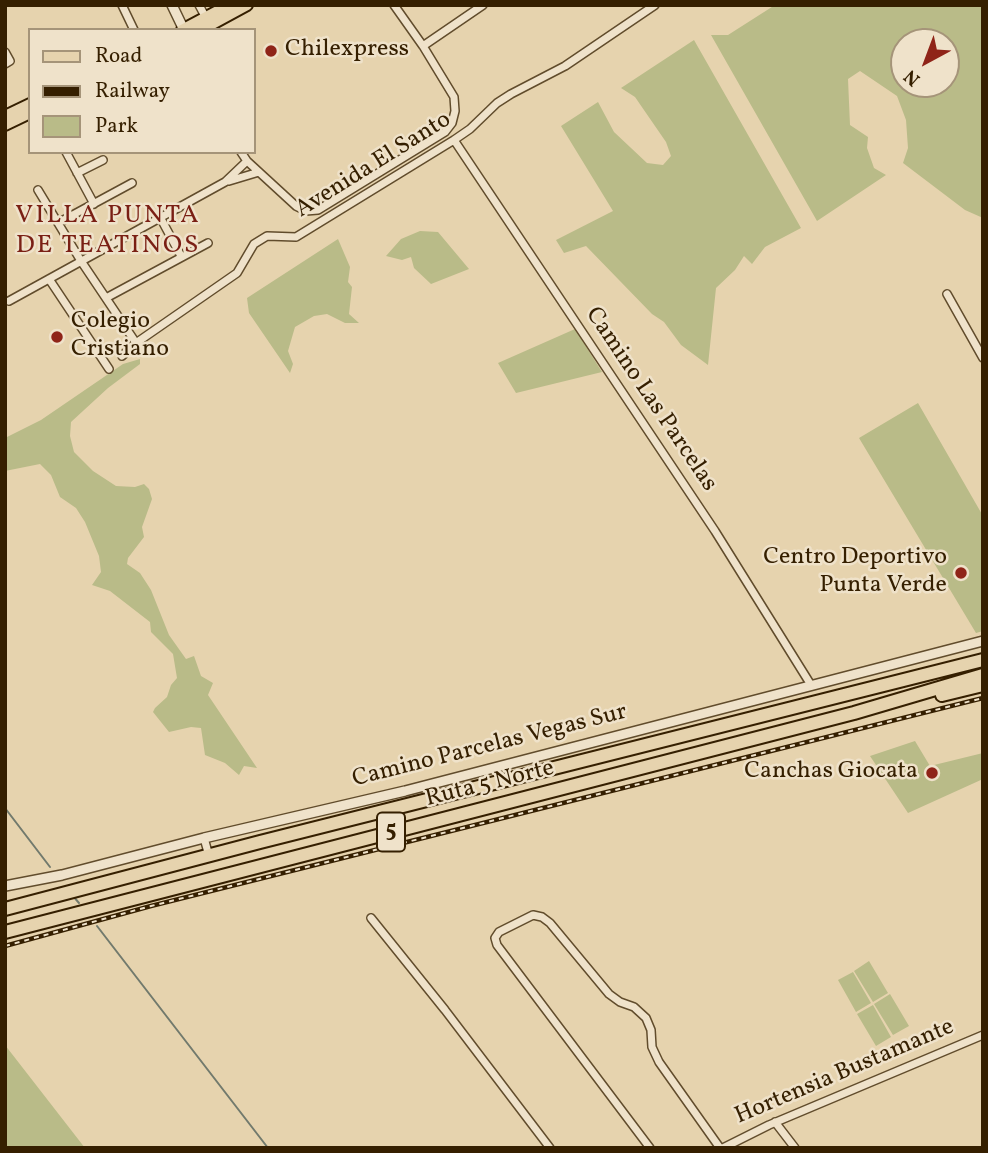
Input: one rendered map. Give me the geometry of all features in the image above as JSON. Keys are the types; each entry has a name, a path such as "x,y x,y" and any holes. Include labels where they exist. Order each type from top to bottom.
{"highway":[{"name":"Ruta 5 Norte","path":"8,908 983,660"},
{"name":"Ruta 5 Norte","path":"5,932 854,713 983,675"},
{"path":"854,713 983,685"}],"main road":[{"path":"186,28 229,5"},
{"path":"205,28 247,5"},
{"path":"5,116 28,105"},
{"path":"5,125 28,114"}],"street":[{"path":"122,5 133,28"},
{"path":"172,5 184,28"},
{"path":"199,5 206,18"},
{"path":"242,154 296,206 306,211 318,210 439,138 452,123 454,97 424,46 394,5"},
{"path":"424,46 484,5"},
{"path":"632,5 639,15"},
{"name":"Avenida El Santo","path":"122,356 135,343 237,273 254,244 268,236 296,237 454,140 511,93 565,66 654,5"},
{"path":"5,52 10,61 5,64"},
{"name":"Camino Las Parcelas","path":"454,140 715,531 811,685"},
{"path":"67,154 94,204"},
{"path":"77,173 103,160"},
{"path":"225,182 247,161"},
{"path":"9,301 225,182 259,172"},
{"path":"58,223 132,183"},
{"path":"38,190 80,261 135,343"},
{"path":"160,218 181,256"},
{"path":"106,298 208,243"},
{"path":"49,279 109,369"},
{"path":"947,294 983,358"},
{"name":"Camino Parcelas Vegas Sur","path":"5,886 62,875 204,838 405,791 983,641"},
{"path":"204,838 209,856"},
{"path":"650,1148 497,945 495,938 499,932 533,915 550,923 609,994 634,1007 646,1018 651,1030 652,1047 659,1062 722,1148"},
{"path":"371,918 550,1148"},
{"name":"Hortensia Bustamante","path":"722,1148 775,1122 982,1036"},
{"path":"775,1122 795,1148"}],"green space":[{"path":"775,5 983,5 983,218 965,210 903,163 908,148 906,120 898,98 960,98 960,28 890,28 890,91 860,71 848,79 850,125 868,137 867,148 874,168 886,175 817,221 711,35 728,35"},
{"path":"694,40 801,228 765,247 752,264 744,256 735,270 716,288 708,365 681,345 664,322 652,314 586,246 564,253 556,240 613,211 561,126 598,102 614,132 647,163 663,165 671,156 666,142 635,97 621,88"},
{"path":"420,231 438,232 469,269 431,284 414,268 411,257 402,260 386,256 401,239"},
{"path":"338,239 350,267 348,282 352,287 349,314 359,323 345,323 327,314 314,316 295,327 288,351 293,364 290,373 249,313 247,298"},
{"path":"575,329 602,372 516,393 498,363"},
{"path":"140,359 140,364 108,388 71,422 70,436 74,452 93,471 116,486 135,487 144,484 149,489 152,499 142,527 144,537 128,558 127,564 140,573 151,590 169,635 186,659 194,656 201,676 213,683 208,695 257,768 244,766 239,775 225,763 205,755 201,728 191,727 169,732 153,712 167,697 177,678 173,654 151,632 150,622 110,591 92,585 101,572 99,556 85,522 76,508 60,497 51,475 40,464 5,471 5,438 41,420 123,364"},
{"name":"Centro Deportivo Punta Verde","path":"918,403 983,516 983,631 976,633 859,438"},
{"name":"Canchas Giocata","path":"915,741 930,766 983,753 983,779 908,813 870,756"},
{"path":"869,961 888,993 873,1002 854,971"},
{"path":"853,972 871,1003 856,1012 838,980"},
{"path":"890,994 909,1026 893,1035 874,1004"},
{"path":"873,1005 891,1037 876,1046 857,1014"},
{"path":"5,1045 85,1148 5,1148"}],"waterway":[{"path":"5,808 50,867"},
{"path":"73,896 79,903"},
{"path":"97,926 268,1148"}],"railway":[{"path":"5,946 151,906 983,698"}],"place":[{"name":"Chilexpress","path":"271,51"},
{"name":"Colegio Cristiano","path":"57,337"},
{"name":"Centro Deportivo Punta Verde","path":"961,573"},
{"name":"Canchas Giocata","path":"932,773"}],"district":[{"name":"VILLA PUNTA DE TEATINOS","path":"108,232"}]}
